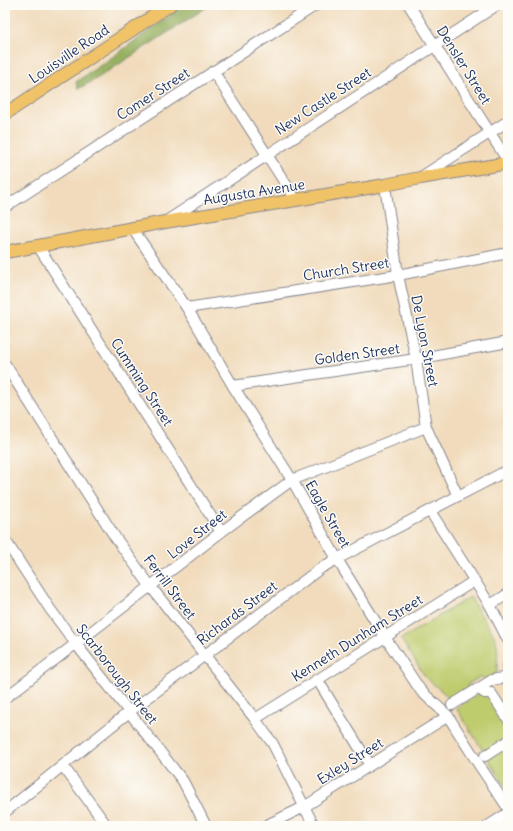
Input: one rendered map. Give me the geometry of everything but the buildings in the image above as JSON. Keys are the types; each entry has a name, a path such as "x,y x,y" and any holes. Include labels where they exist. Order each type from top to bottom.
{"main road":[{"name":"Louisville Road","path":"5,114 170,5"},
{"name":"Augusta Avenue","path":"5,252 165,222 385,185 508,162"}],"street":[{"name":"Comer Street","path":"5,207 316,5"},
{"name":"Densler Street","path":"409,5 508,162"},
{"name":"New Castle Street","path":"165,222 497,5"},
{"path":"213,71 296,200"},
{"path":"420,178 508,121"},
{"name":"De Lyon Street","path":"385,185 398,275 416,359 426,427 458,496"},
{"name":"Eagle Street","path":"132,228 187,308 233,386 292,480 337,559 385,637 421,691 448,716 508,808"},
{"name":"Cumming Street","path":"38,246 221,532"},
{"name":"Church Street","path":"187,308 398,275 508,253"},
{"name":"Golden Street","path":"233,386 416,359 508,342"},
{"name":"Ferrill Street","path":"5,364 115,537 151,587 206,655 273,744 314,826"},
{"name":"Love Street","path":"5,698 221,532 292,480 426,427"},
{"name":"Richards Street","path":"5,812 129,712 321,568 508,470"},
{"path":"430,511 490,605 508,640"},
{"name":"Scarborough Street","path":"5,540 50,610 183,781 206,826"},
{"name":"Kenneth Dunham Street","path":"255,719 474,580"},
{"path":"490,605 508,594"},
{"path":"452,705 497,679 491,693"},
{"path":"317,680 370,765"},
{"path":"479,689 485,693 491,693"},
{"path":"491,693 508,719"},
{"name":"Exley Street","path":"265,826 304,807 448,716"},
{"path":"484,756 508,742"},
{"path":"63,766 107,826"},
{"path":"488,826 508,813"}],"green space":[{"path":"184,5 210,5 96,79 78,89 76,82"},
{"path":"470,597 495,637 497,650 497,673 487,680 480,677 468,684 467,693 452,702 426,678 401,639"},
{"path":"480,693 489,695 508,726 508,740 485,754 456,708"},
{"path":"508,743 508,790 487,757"}]}
